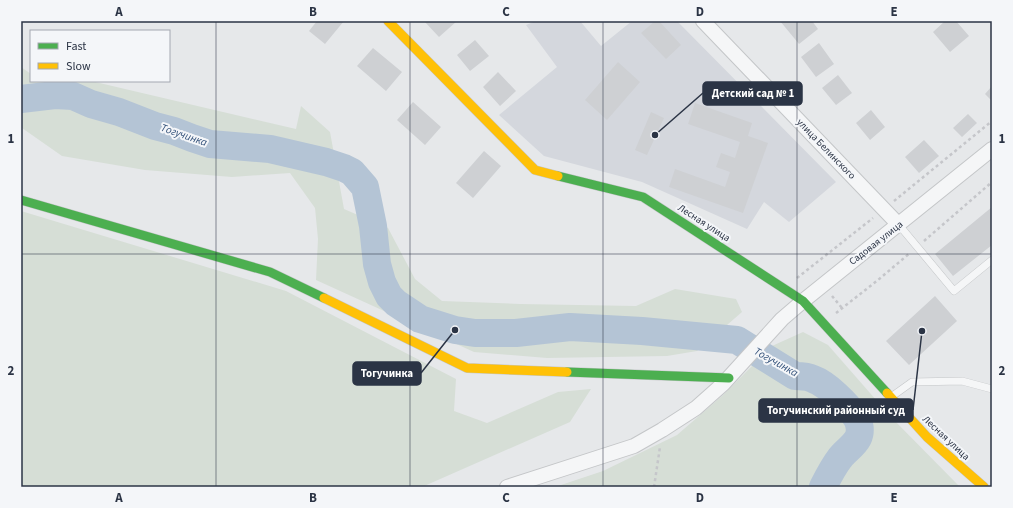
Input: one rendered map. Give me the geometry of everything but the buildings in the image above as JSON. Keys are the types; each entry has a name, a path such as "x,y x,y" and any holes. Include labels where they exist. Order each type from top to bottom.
{"street":[{"name":"Лесная улица","path":"388,21 535,170 643,197 803,301 927,437 984,487"},
{"name":"улица Белинского","path":"703,21 899,225"},
{"name":"Садовая улица","path":"507,487 634,446 696,408 729,378 782,319 992,149"},
{"path":"21,200 270,272 467,368 729,378"}],"lane":[{"path":"899,225 954,291 992,260"},
{"path":"891,398 912,382 962,381 992,389"}],"path":[{"path":"654,487 662,430"}],"shaded area":[{"path":"536,21 580,21 601,46 632,21 677,21 836,182 789,222 764,202 747,229 642,182 544,156 499,115 557,67 526,25"},
{"path":"21,67 30,73 30,82 95,82 296,129 301,106 330,132 344,209 388,228 415,279 442,301 636,306 675,289 736,299 742,312 697,351 667,356 547,358 474,352 316,280 318,239 315,208 290,173 232,177 145,170 62,156 22,128 21,129"},
{"path":"21,211 286,291 456,379 454,411 487,423 558,392 591,389 570,422 422,487 21,487"},
{"path":"803,332 828,345 891,417 960,487 555,487 603,471 677,435 722,396 772,346"}],"waterway":[{"name":"Тогучинка","path":"21,99 55,95 73,96 91,104 119,112 155,126 210,144 270,149 326,162 352,172 365,187 373,226 377,264 382,282 389,296 396,303 420,319 455,330 475,333 516,333 570,327 642,331 737,340 795,376 808,377 824,385 842,401 856,417 860,428 858,438 837,461 823,487"}],"traffic: fast":[{"path":"558,176 643,197 803,301 887,393"},
{"path":"21,200 270,272 324,298"},
{"path":"567,372 729,378"}],"traffic: slow":[{"path":"388,21 535,170 558,176"},
{"path":"324,298 467,368 567,372"},
{"path":"887,393 927,437 984,487"}],"place":[{"name":"Детский сад № 1","path":"655,135"},
{"name":"Тогучинка","path":"455,330"},
{"name":"Тогучинский районный суд","path":"922,331"}]}
